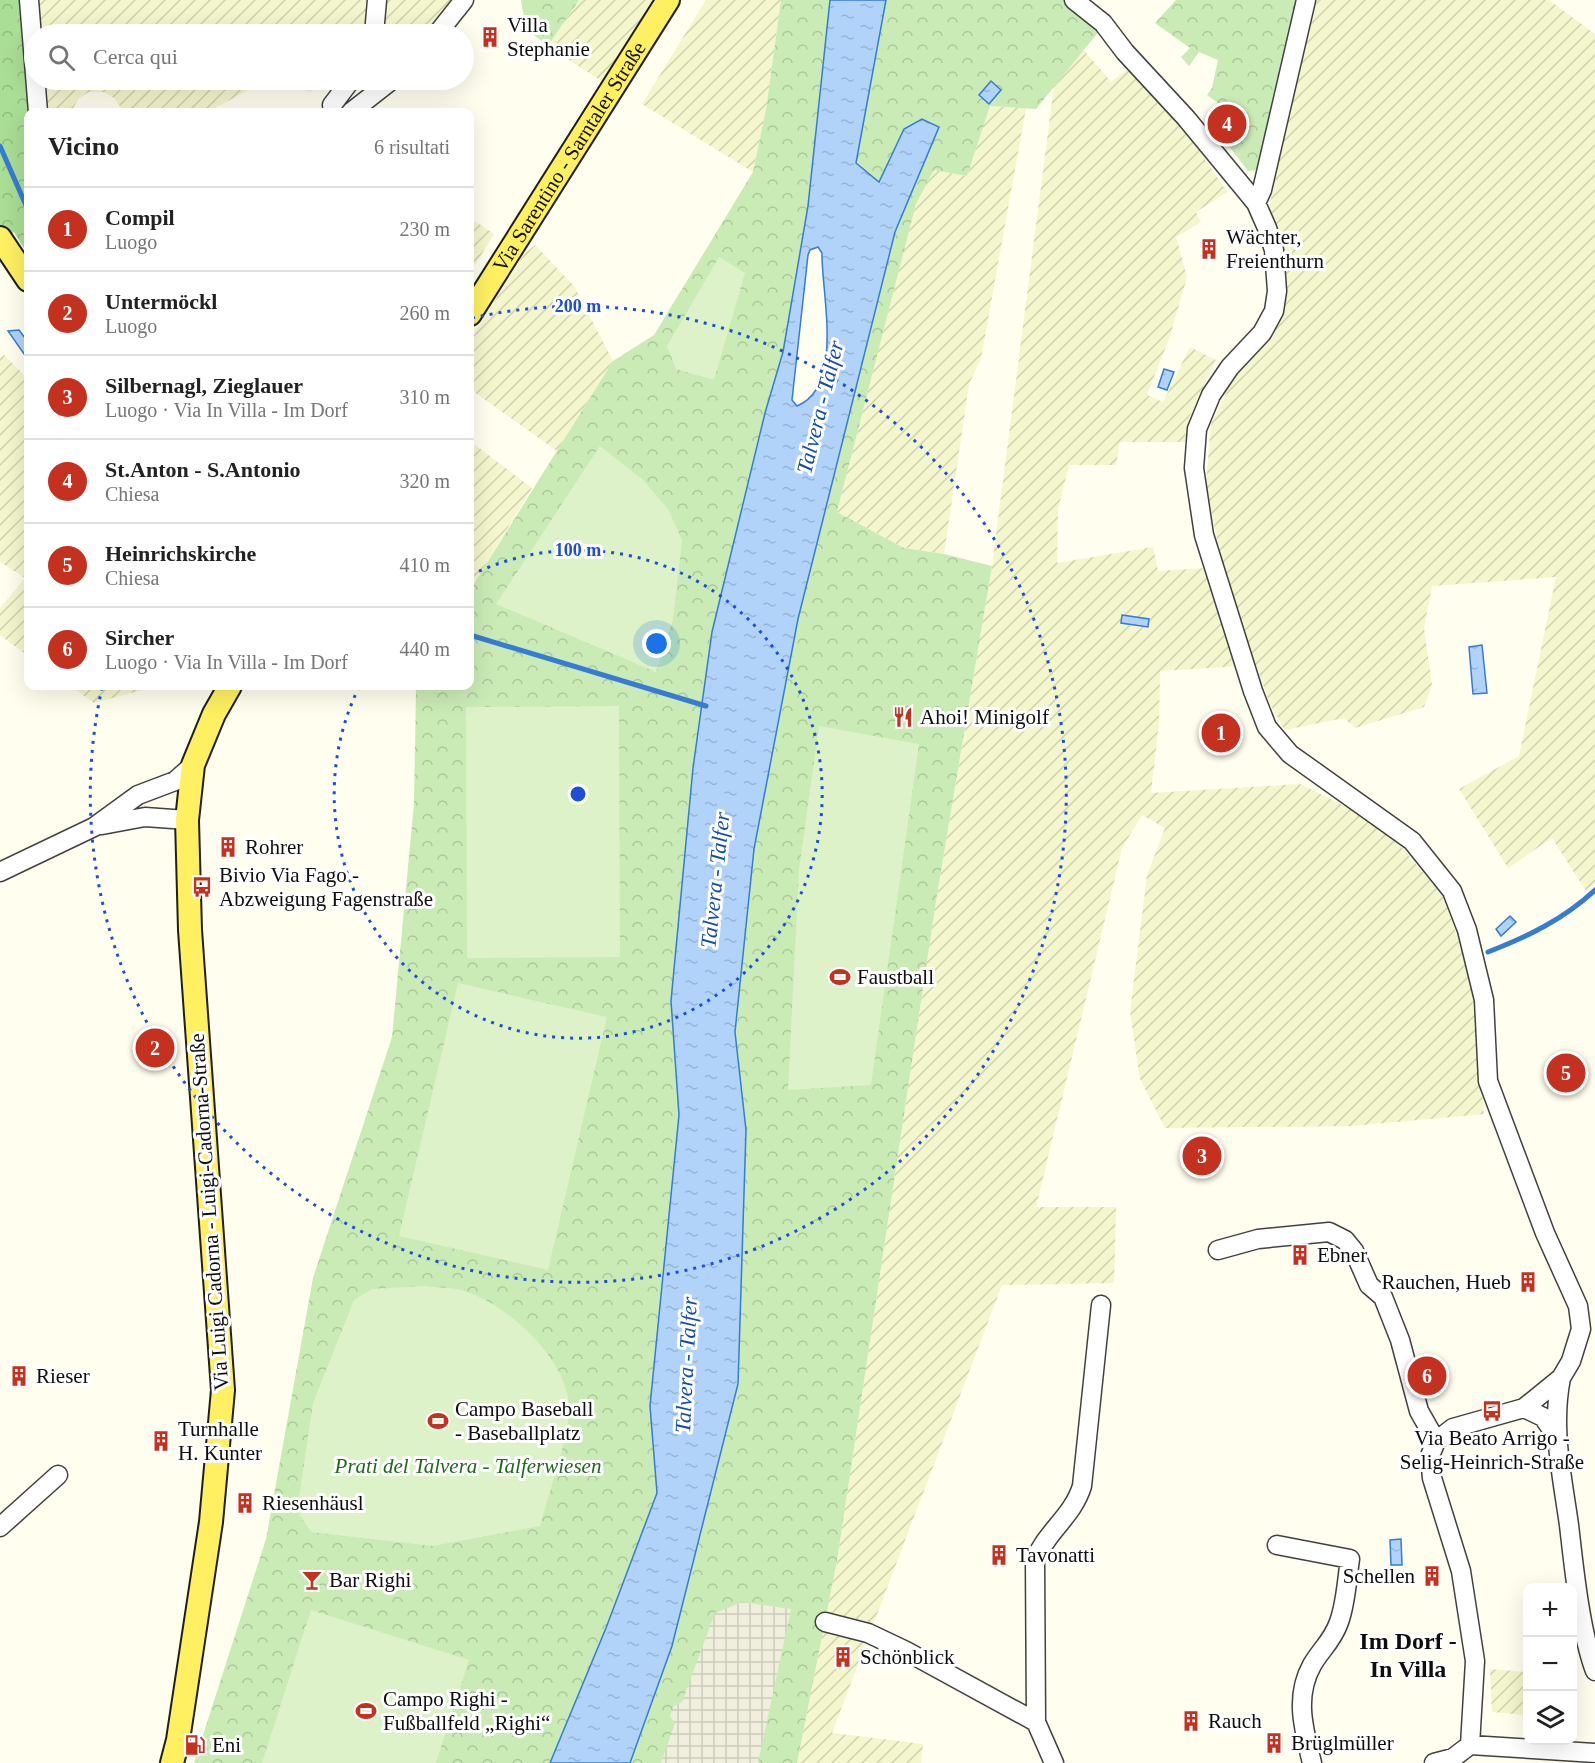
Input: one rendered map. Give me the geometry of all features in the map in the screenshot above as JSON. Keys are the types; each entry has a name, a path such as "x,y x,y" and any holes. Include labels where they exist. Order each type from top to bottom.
{"main road":[{"name":"Via Sarentino - Sarntaler Straße","path":"474,308 668,0"},
{"path":"0,238 24,274"},
{"name":"Via Luigi Cadorna - Luigi-Cadorna-Straße","path":"172,1763 178,1740 211,1522 223,1390 190,930 186,820 192,765 214,714 228,690"}],"street":[{"path":"29,0 31,24"},
{"path":"375,24 377,0"},
{"path":"445,24 464,0"},
{"path":"1074,0 1102,23 1118,45 1186,118 1256,203 1274,250 1277,291 1274,310 1262,333 1230,368 1211,395 1197,429 1194,468 1204,535 1252,691 1267,727 1290,754 1412,841 1452,891 1467,930 1484,1000 1488,1081 1545,1233 1578,1306 1581,1329 1571,1361 1561,1378 1556,1403 1556,1434 1575,1575 1595,1671"},
{"path":"1256,203 1262,190 1306,0"},
{"path":"36,90 38,108"},
{"path":"332,108 332,105 343,90"},
{"path":"356,108 379,90"},
{"path":"0,872 94,827 138,795 175,781 192,765"},
{"path":"94,827 145,817 186,820"},
{"path":"1218,1250 1258,1239 1329,1232 1345,1240 1354,1251 1369,1285 1383,1298 1400,1340 1419,1411 1436,1442"},
{"path":"1054,1763 1036,1722 1035,1560 1041,1544 1077,1504 1082,1486 1101,1305"},
{"path":"1470,1745 1475,1661 1461,1571 1432,1478 1430,1456 1436,1442 1452,1428 1524,1408 1561,1378"},
{"path":"1524,1408 1543,1417 1556,1434"},
{"path":"0,1527 58,1474"},
{"path":"1277,1545 1350,1559 1340,1621 1329,1645 1312,1664 1305,1684 1301,1721 1312,1763"},
{"path":"825,1622 868,1633 1036,1722"},
{"path":"1434,1763 1453,1758 1470,1745 1595,1753"}],"green space":[{"path":"0,0 36,0 38,24 24,24 24,90 43,90 45,108 24,108 24,248 14,232 0,240"},
{"path":"36,0 455,0 435,24 37,24"},
{"path":"521,0 579,0 548,46 526,29"},
{"path":"579,0 652,0 603,82 548,46"},
{"path":"706,0 781,0 766,109 753,172 642,104"},
{"name":"Prati del Talvera - Talferwiesen","path":"781,0 830,0 808,206 783,352 765,413 712,632 693,768 671,1001 679,1115 650,1406 657,1493 606,1628 550,1763 194,1763 266,1539 313,1278 392,1037 414,803 416,690 474,690 474,584 613,361 654,335 753,172 766,109"},
{"path":"886,0 1064,0 1100,30 1036,109 990,106 967,176 934,170 916,204 837,512 904,548 944,554 992,566 937,895 837,1561 797,1763 630,1763 672,1646 738,1384 746,1130 735,1032 754,849 798,619 895,232 939,127 922,119 904,129 879,182 855,162"},
{"path":"1176,0 1300,0 1258,170 1248,171 1222,137 1240,121 1225,103 1221,105 1207,95 1212,88 1218,60 1199,52 1189,66 1181,57 1190,48 1155,23"},
{"path":"1317,0 1549,0 1595,34 1595,883 1586,891 1552,838 1508,868 1459,789 1519,756 1556,577 1432,586 1424,628 1432,685 1424,707 1355,728 1344,718 1285,730 1270,704 1256,665 1160,671 1159,722 1151,793 1300,784 1359,813 1400,845 1444,897 1466,964 1475,1009 1484,1114 1353,1126 1165,1128 1140,1079 1130,1012 1147,875 1165,828 1142,815 1122,848 1036,1207 1116,1207 1114,1283 1002,1285 832,1733 923,1744 921,1763 797,1763 837,1561 937,895 992,566 1054,86 1083,49 1111,82 1129,68 1179,120 1227,192 1196,212 1201,222 1176,237 1187,277 1170,336 1147,395 1163,402 1190,347 1216,360 1189,418 1188,442 1120,442 1116,465 1069,465 1058,509 1057,563 1153,547 1158,571 1222,567 1206,483 1211,424 1237,371 1271,331 1270,204 1281,146"},
{"path":"42,90 248,90 215,108 121,108 114,98 103,92 89,92 79,98 73,108 44,108"},
{"path":"990,106 1026,108 981,358 969,384 944,554 904,548 837,512 916,204 934,170 967,176"},
{"path":"474,221 494,234 474,266"},
{"path":"535,245 574,286 613,361 557,451 474,392 474,334 524,254"},
{"path":"719,257 745,273 714,380 676,369 667,346"},
{"path":"4,355 24,375 24,577 0,562 0,358"},
{"path":"474,444 532,488 474,583"},
{"path":"600,446 643,480 668,509 682,540 673,620 656,672 496,604"},
{"path":"24,579 24,653 0,635 0,608"},
{"path":"76,690 142,690 94,703"},
{"path":"619,706 620,957 467,958 466,707"},
{"name":"Faustball","path":"819,726 919,744 871,1085 788,1090 799,870"},
{"path":"458,983 607,1017 548,1270 399,1236"},
{"name":"Campo Baseball - Baseballplatz","path":"424,1286 465,1291 499,1308 532,1336 558,1369 565,1387 569,1417 563,1448 540,1526 433,1546 311,1532 297,1511 313,1403 354,1300 372,1289"},
{"name":"Campo Righi - Fußballfeld „Righi“","path":"311,1610 469,1660 436,1763 262,1763"},
{"path":"1490,1669 1523,1672 1523,1715 1492,1712"}],"shaded area":[{"path":"742,1602 791,1609 758,1763 661,1763 675,1723 670,1716 674,1706 682,1702 715,1613"}],"water":[{"name":"Talvera - Talfer","path":"830,0 886,0 856,163 879,182 904,129 922,119 939,127 895,232 798,619 754,849 735,1032 746,1130 738,1384 672,1646 630,1763 550,1763 606,1628 657,1493 650,1406 679,1115 671,1001 693,768 712,632 765,413 783,352 808,206","holes":["818,247 822,253 827,337 826,359 821,379 812,396 797,406 792,400 808,255 810,250"]},
{"path":"991,81 1001,90 989,104 979,95"},
{"path":"19,330 24,337 24,354 8,331"},
{"path":"1164,369 1174,372 1167,390 1158,387"},
{"path":"1122,615 1149,619 1148,627 1121,623"},
{"path":"1482,645 1487,693 1473,694 1469,647"},
{"path":"1510,916 1516,922 1501,936 1496,929"},
{"path":"1401,1539 1402,1565 1391,1565 1390,1540"}],"waterway":[{"path":"0,146 24,201"},
{"path":"474,636 706,706"},
{"path":"1488,952 1544,926 1571,910 1595,890"}],"place":[{"name":"Villa Stephanie","path":"490,37"},
{"name":"St.Anton - S.Antonio","path":"1227,124"},
{"name":"Wächter, Freienthurn","path":"1209,249"},
{"name":"Ahoi! Minigolf","path":"903,717"},
{"name":"Compil","path":"1221,733"},
{"name":"Rohrer","path":"228,847"},
{"name":"Bivio Via Fago - Abzweigung Fagenstraße","path":"202,887"},
{"name":"Faustball","path":"840,977"},
{"name":"Untermöckl","path":"155,1048"},
{"name":"Heinrichskirche","path":"1566,1073"},
{"name":"Silbernagl, Zieglauer","path":"1202,1156"},
{"name":"Ebner","path":"1300,1255"},
{"name":"Rauchen, Hueb","path":"1528,1282"},
{"name":"Rieser","path":"19,1376"},
{"name":"Sircher","path":"1427,1376"},
{"name":"Via Beato Arrigo - Selig-Heinrich-Straße","path":"1492,1411"},
{"name":"Campo Baseball - Baseballplatz","path":"438,1421"},
{"name":"Turnhalle H. Kunter","path":"161,1441"},
{"name":"Riesenhäusl","path":"245,1503"},
{"name":"Tavonatti","path":"999,1555"},
{"name":"Schellen","path":"1432,1576"},
{"name":"Bar Righi","path":"312,1580"},
{"name":"Schönblick","path":"843,1657"},
{"name":"Campo Righi - Fußballfeld „Righi“","path":"366,1711"},
{"name":"Rauch","path":"1191,1721"},
{"name":"Brüglmüller","path":"1274,1743"},
{"name":"Eni","path":"195,1745"}],"district":[{"name":"Im Dorf - In Villa","path":"1408,1655"}]}
